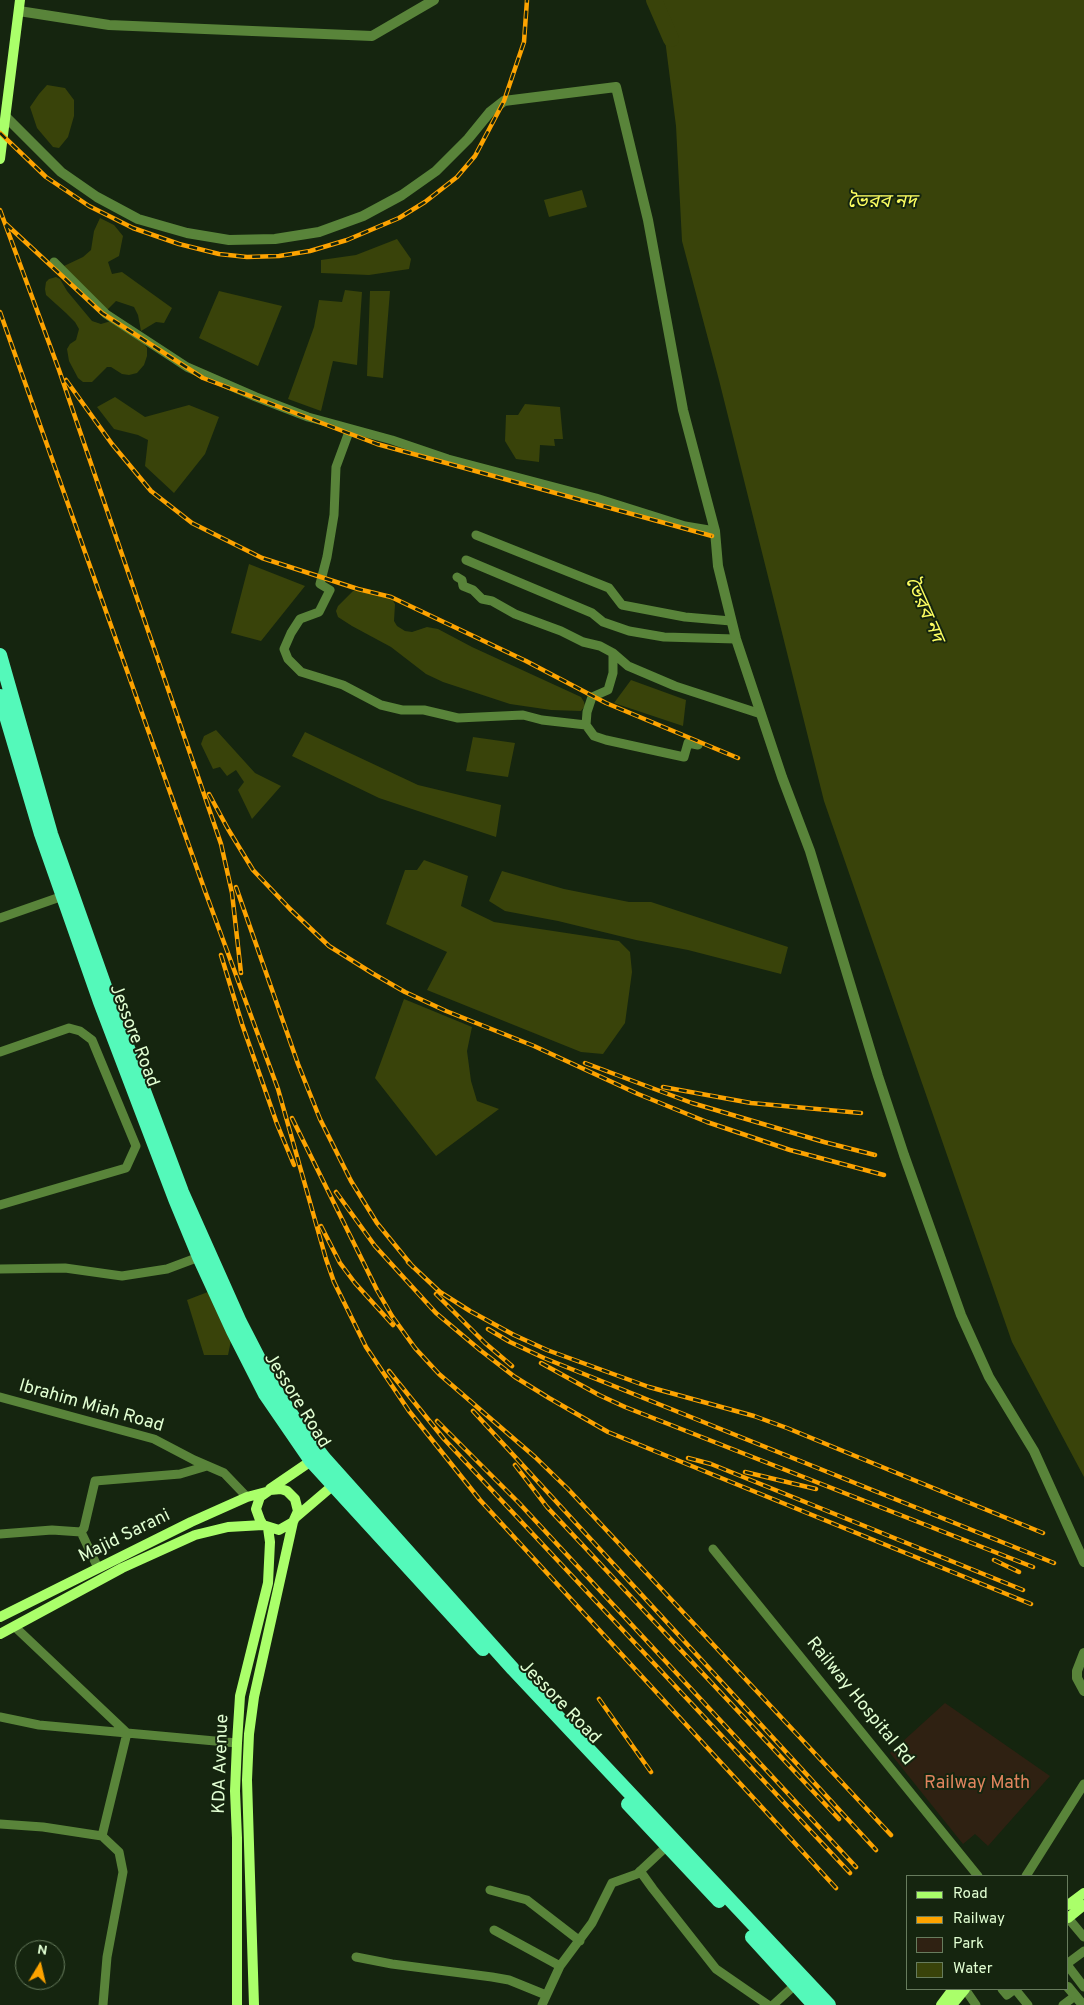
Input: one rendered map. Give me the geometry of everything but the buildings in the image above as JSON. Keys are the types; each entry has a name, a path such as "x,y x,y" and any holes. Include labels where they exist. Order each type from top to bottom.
{"highway":[{"name":"Jessore Road","path":"0,655 51,834 106,992 182,1192 240,1322 273,1386 338,1481"},
{"name":"Jessore Road","path":"0,696 41,834 100,1002 198,1257 265,1394 311,1461 338,1481"},
{"path":"338,1481 513,1669 814,2005"},
{"path":"669,1843 829,2005"}],"main road":[{"path":"0,159 20,5"},
{"name":"Majid Sarani","path":"0,1617 247,1497 268,1491 311,1461"},
{"path":"254,2005 247,1780 250,1734 254,1697 295,1520 297,1505 292,1495 281,1489 268,1491 260,1497 256,1509 260,1520 266,1526 279,1530 290,1526 295,1520 338,1481"},
{"name":"Majid Sarani","path":"0,1634 122,1568 195,1535 228,1527 266,1526"},
{"name":"KDA Avenue","path":"237,2005 237,1838 235,1791 237,1743 240,1696 268,1583 270,1542 266,1526"},
{"path":"1069,1904 1084,1893"},
{"path":"1069,1917 1084,1905"},
{"path":"941,2005 952,1990"},
{"path":"952,2005 964,1990"}],"street":[{"path":"20,5 109,25 372,36 434,0"},
{"path":"6,117 61,172 97,198 138,219 187,233 229,240 275,238 319,232 363,216 402,195 436,171 468,139 490,112 504,101 616,87 648,220 683,410 715,530 718,566 736,639 760,714 810,851 878,1076 961,1316 989,1377 1034,1451 1084,1562"},
{"path":"54,262 106,314 187,367 308,417 392,440 448,459 596,498 685,526 715,530"},
{"path":"350,429 336,467 334,514 327,557 320,584 330,590 319,612 300,619 290,634 284,649 288,659 301,672 342,685 381,706 402,710 424,710 458,718 522,715 542,720 586,725"},
{"path":"476,535 609,588 622,605 685,617 731,621"},
{"path":"466,560 592,614 603,622 629,630 664,637 736,639"},
{"path":"457,577 462,580 463,586 473,590 482,599 492,601 515,614 545,624 613,653 628,666 675,686 760,714"},
{"path":"613,653 613,673 608,690 592,697 587,712 586,725 594,736 684,757 688,743 698,745"},
{"path":"0,918 63,896"},
{"path":"0,1052 70,1028 80,1031 92,1040 136,1146 126,1168 0,1205"},
{"path":"136,1146 154,1143"},
{"path":"0,1269 65,1268 122,1276 167,1268 198,1257"},
{"name":"Ibrahim Miah Road","path":"0,1397 154,1438 224,1473 247,1497"},
{"path":"81,1532 84,1528 95,1481 180,1474 207,1466"},
{"path":"0,1534 52,1530 81,1532"},
{"path":"81,1532 98,1568"},
{"name":"Railway Hospital Rd","path":"713,1549 977,1875"},
{"path":"15,1627 127,1733"},
{"path":"1084,1653 1077,1671 1077,1678 1084,1691"},
{"path":"0,1717 39,1725 237,1743"},
{"path":"102,1836 127,1733"},
{"path":"1027,1875 1084,1784"},
{"path":"0,1824 43,1826 102,1836 119,1852 123,1872 108,1957 103,2005"},
{"path":"542,2005 560,1966 592,1922 612,1883 630,1878 669,1843"},
{"path":"640,1870 716,1969 768,2005"},
{"path":"490,1890 527,1900 580,1941"},
{"path":"1069,1919 1084,1937"},
{"path":"494,1930 560,1966"},
{"path":"1069,1961 1084,1951"},
{"path":"356,1957 392,1964 509,1980 546,1995"},
{"path":"1069,1967 1084,1987"},
{"path":"773,2005 795,1985"},
{"path":"1069,1988 1083,2005"},
{"path":"966,1990 976,2005"},
{"path":"1003,1990 1007,1995 1014,1990"},
{"path":"1016,1990 1028,2005"},
{"path":"1063,2005 1075,1996"}],"green space":[{"name":"Railway Math","path":"945,1703 1050,1776 988,1846 975,1834 963,1844 890,1753"}],"water":[{"name":"ভৈরব নদ","path":"660,0 1084,0 1084,1477 1012,1342 824,801 719,380 682,241 676,126"},
{"path":"47,85 65,88 74,100 74,116 68,137 59,148 53,147 37,128 30,107"},
{"path":"582,190 587,207 549,217 544,200"},
{"path":"100,218 114,225 123,236 119,256 108,262 112,274 122,272 172,308 164,323 156,322 141,331 138,315 134,307 116,301 107,310 64,266 83,257 91,250 94,231"},
{"path":"397,239 411,259 409,269 369,275 321,273 321,260 356,255"},
{"path":"56,277 60,279 67,291 92,321 101,324 111,321 143,342 147,348 147,356 144,365 137,373 122,374 111,367 107,367 92,382 83,382 78,378 69,361 67,349 76,340 79,329 75,322 46,295 46,282"},
{"path":"345,290 362,292 357,365 333,361 321,411 288,399 314,327 319,300 342,302"},
{"path":"219,291 282,306 258,366 199,338"},
{"path":"370,291 390,291 383,378 367,376"},
{"path":"115,397 145,417 189,405 219,417 205,454 174,493 145,466 148,440 138,435 114,429 97,407"},
{"path":"525,404 560,407 563,439 554,439 555,446 540,445 539,462 516,459 505,441 506,415 518,415"},
{"path":"249,564 305,586 261,641 231,633"},
{"path":"359,590 392,599 395,604 394,621 397,626 405,631 412,632 427,627 438,629 472,647 581,697 585,706 581,711 551,710 510,704 443,682 426,674 391,647 338,617 336,611 338,606 353,591"},
{"path":"631,680 686,700 683,726 614,703"},
{"path":"216,730 255,773 281,786 252,819 238,790 244,782 236,770 227,776 220,767 213,769 201,744 204,736"},
{"path":"305,732 418,785 501,805 496,837 379,798 292,756"},
{"path":"473,737 515,743 508,777 466,771"},
{"path":"424,860 468,876 461,906 494,922 619,941 630,952 632,972 625,1023 603,1054 581,1052 427,990 447,952 386,924 405,870 417,870"},
{"path":"502,871 564,889 629,902 651,902 788,947 781,974 688,950 505,911 489,901"},
{"path":"404,999 472,1027 467,1051 471,1081 477,1101 499,1109 436,1156 375,1078"},
{"path":"213,1290 233,1331 228,1355 204,1355 187,1300"}],"waterway":[{"name":"ভৈরব নদ","path":"654,0 671,39"}],"railway":[{"path":"0,133 46,177 89,206 133,228 179,244 219,254 247,257 279,256 310,251 347,240 399,218 425,202 457,177 475,156 504,101 524,42 527,0"},
{"path":"0,210 59,370 221,844 232,893 241,973"},
{"path":"6,224 102,313 203,378 377,444 712,536"},
{"path":"0,312 205,891 278,1089 334,1282 366,1347 409,1411 480,1500 836,1888"},
{"path":"66,380 112,444 151,491 192,523 262,558 358,589 391,597 526,661 606,703 738,758"},
{"path":"209,794 253,870 290,909 329,946 405,992 446,1011 534,1046 638,1094 707,1122 790,1150 884,1175"},
{"path":"236,887 298,1064 320,1119 351,1181 377,1223 413,1267"},
{"path":"221,955 242,1024 277,1124 294,1165"},
{"path":"585,1063 692,1103 875,1155"},
{"path":"663,1087 751,1103 861,1113"},
{"path":"292,1118 377,1290 392,1316 415,1348 439,1374 535,1457 568,1489 891,1835"},
{"path":"336,1192 375,1246 436,1313 515,1377 549,1398 608,1432 1031,1604"},
{"path":"321,1226 340,1263 355,1283 393,1325"},
{"path":"408,1262 440,1292 470,1311 514,1335 547,1350 649,1387 754,1416 787,1428 1043,1533"},
{"path":"436,1294 485,1343 512,1366"},
{"path":"488,1329 544,1358 1054,1563"},
{"path":"541,1363 625,1407 1033,1567"},
{"path":"389,1371 444,1439 850,1873"},
{"path":"473,1411 876,1850"},
{"path":"437,1421 519,1503 856,1867"},
{"path":"688,1458 711,1464 1023,1590"},
{"path":"515,1465 547,1507 839,1819"},
{"path":"745,1472 816,1489"},
{"path":"994,1560 1019,1572"},
{"path":"599,1699 651,1772"}]}
